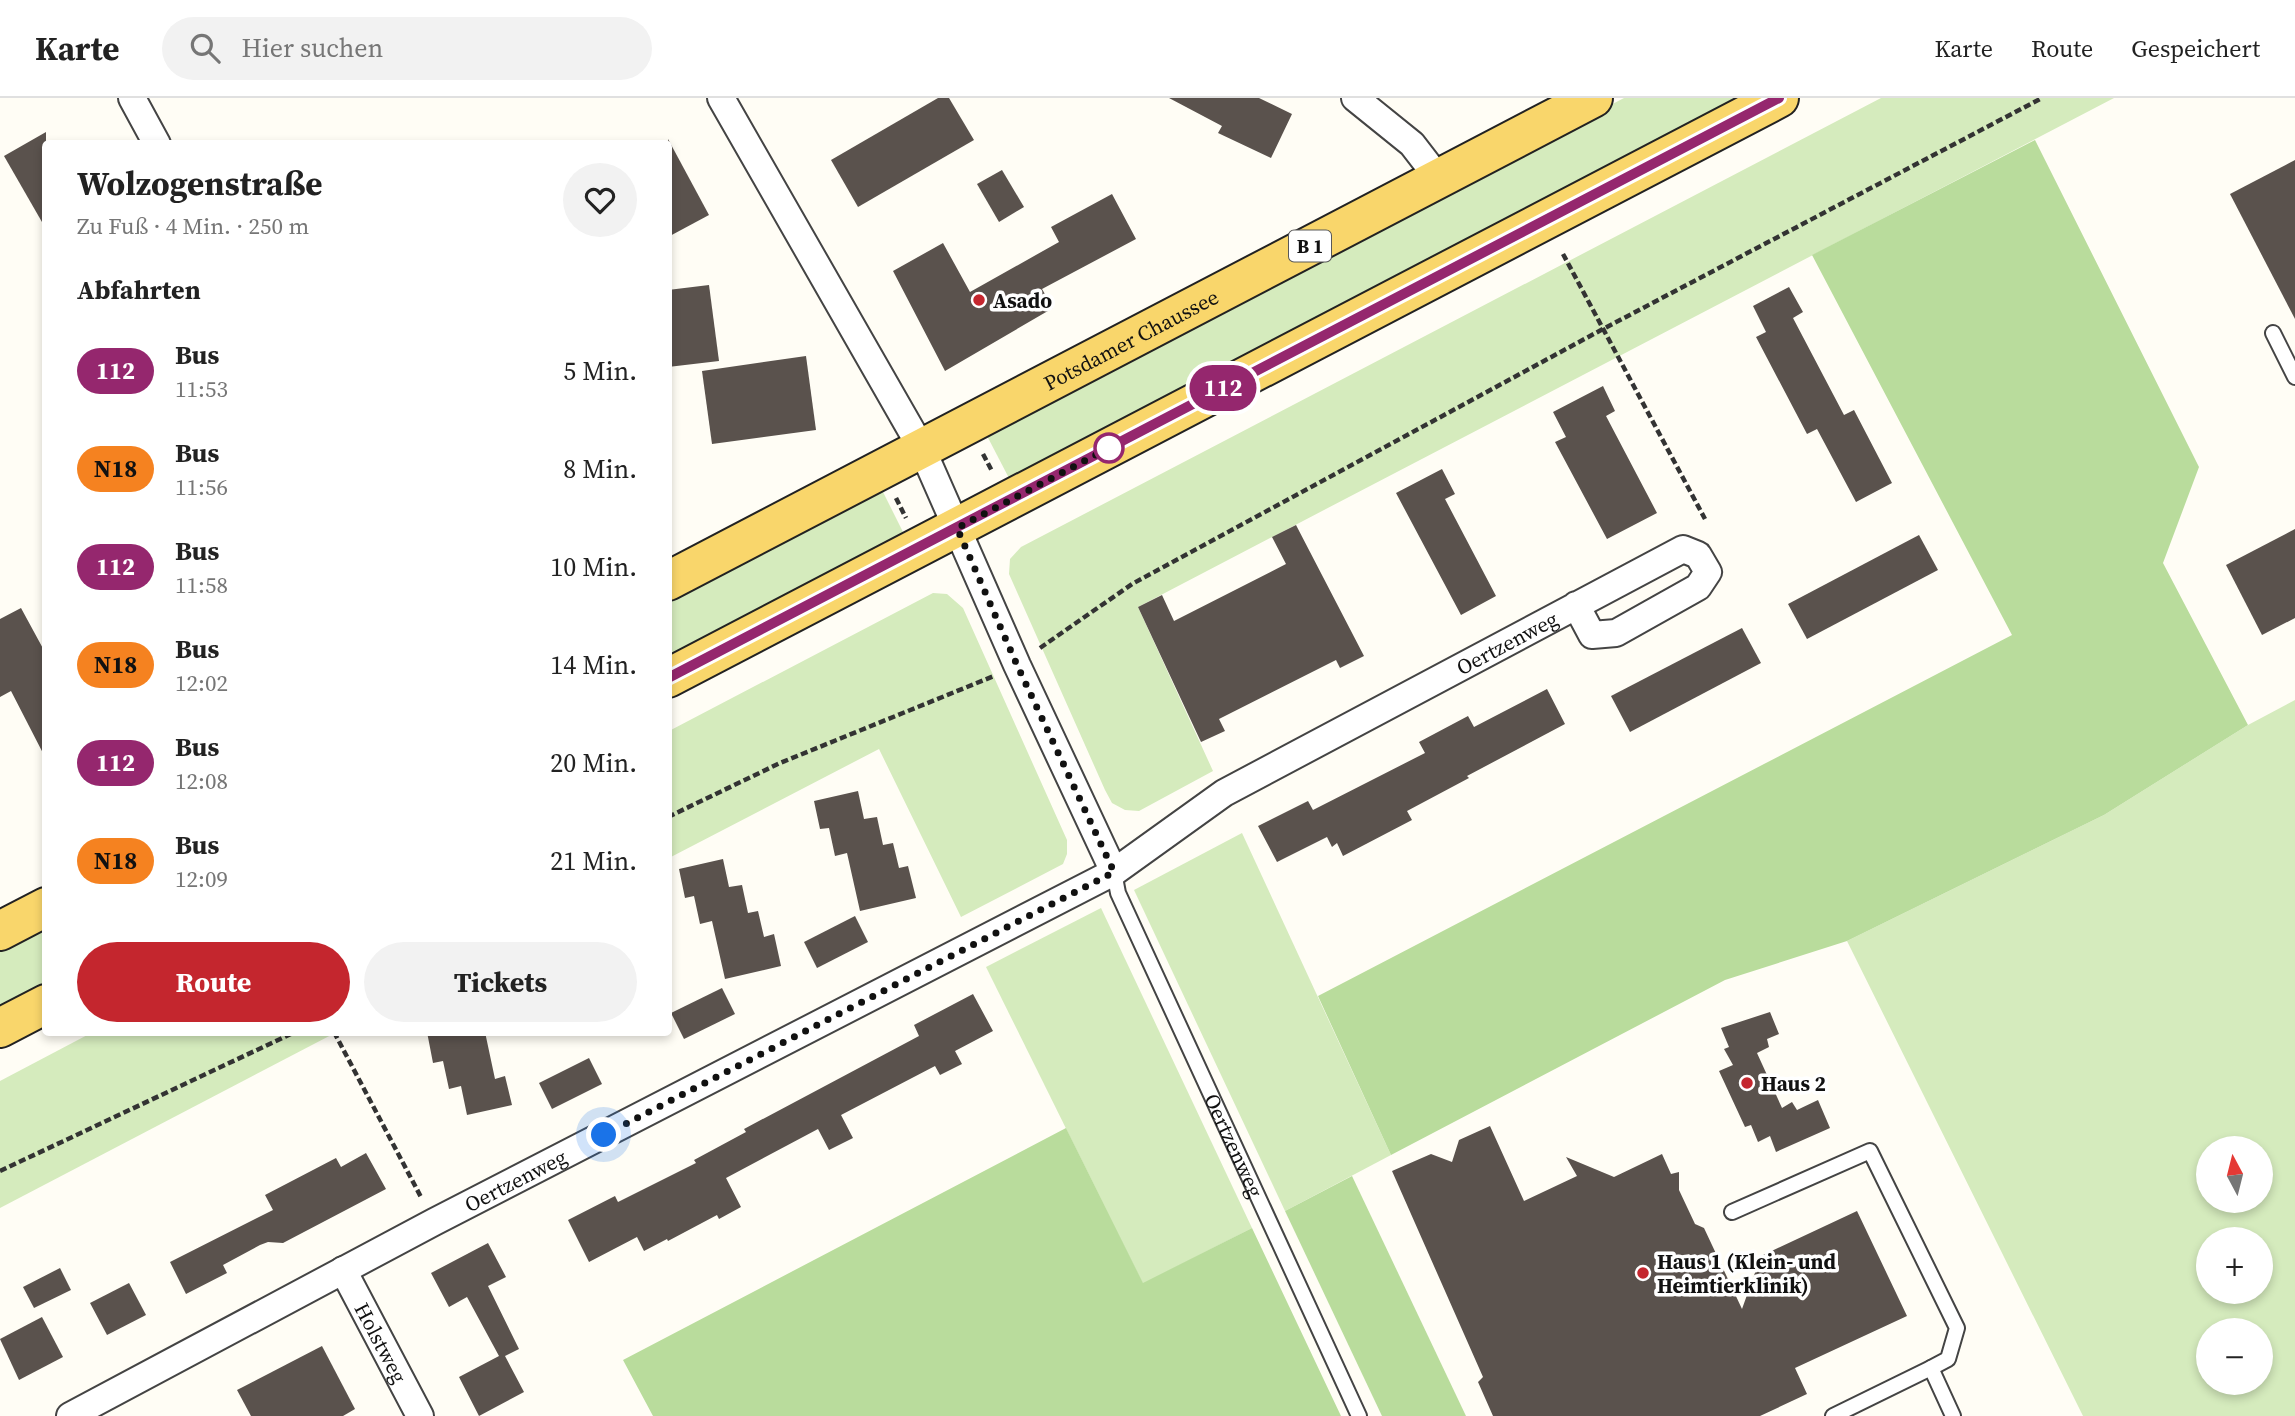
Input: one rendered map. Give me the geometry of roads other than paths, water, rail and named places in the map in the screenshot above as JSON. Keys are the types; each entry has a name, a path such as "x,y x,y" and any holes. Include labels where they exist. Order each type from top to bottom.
{"main road":[{"name":"Potsdamer Chaussee","path":"672,579 1593,98"},
{"path":"672,676 1779,98"},
{"path":"0,931 42,909"},
{"path":"0,1028 42,1006"}],"street":[{"path":"132,98 155,140"},
{"path":"720,98 922,449 1017,665 1114,872"},
{"path":"1355,98 1412,144 1439,178"},
{"name":"Oertzenweg","path":"71,1416 343,1270 1114,872 1224,793 1576,605"},
{"name":"Holstweg","path":"343,1270 420,1416"}],"lane":[{"path":"2273,333 2295,377"},
{"name":"Oertzenweg","path":"1114,872 1118,893 1359,1416"},
{"path":"1732,1212 1870,1152 1957,1328 1948,1359 1833,1416"},
{"path":"1931,1368 1953,1416"}],"place":[{"name":"Asado","path":"979,300"},
{"name":"Haus 2","path":"1747,1083"},
{"name":"Haus 1 (Klein- und Heimtierklinik)","path":"1643,1273"}]}
